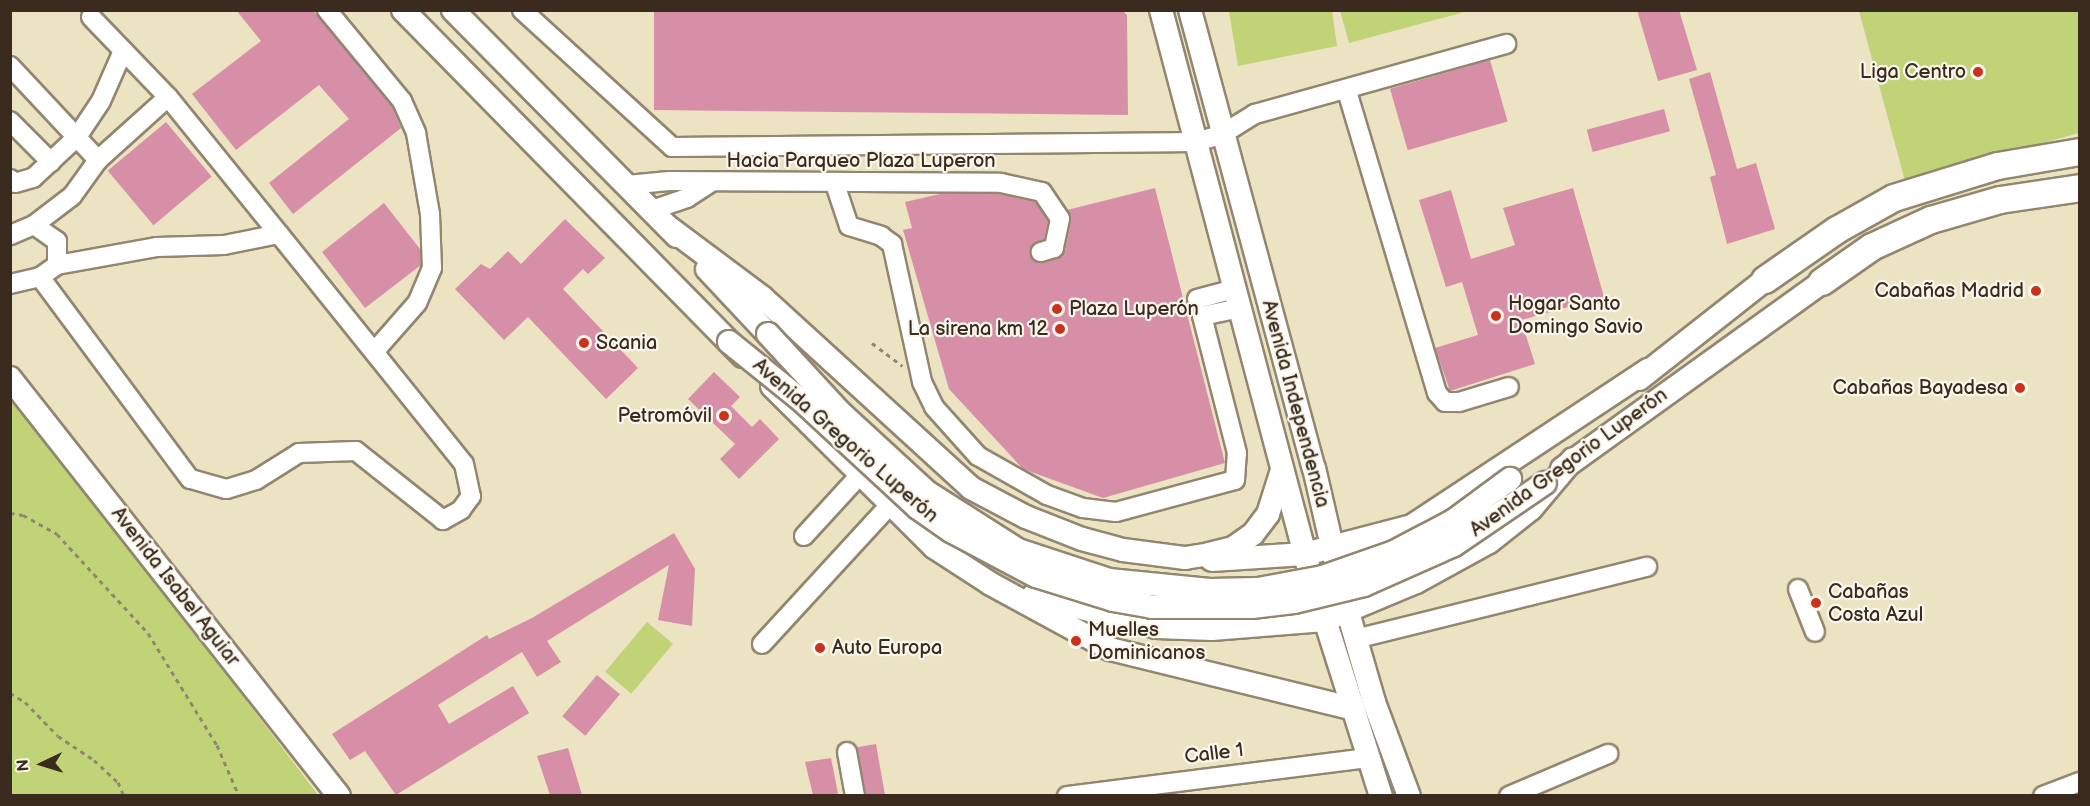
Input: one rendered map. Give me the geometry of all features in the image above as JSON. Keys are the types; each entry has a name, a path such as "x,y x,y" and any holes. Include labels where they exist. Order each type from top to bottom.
{"highway":[{"path":"1765,280 1837,230 1894,198 1998,166 2079,152"},
{"path":"1765,280 1879,218 2000,190 2079,165"},
{"path":"1822,282 1872,246 2000,190 2079,188"},
{"path":"1822,282 1948,230 2079,201"}],"main road":[{"name":"Avenida Gregorio Luperón","path":"404,10 729,342 801,400 918,508 951,531 1036,576 1113,600 1152,607 1252,607 1364,585 1454,545 1545,483 1574,459 1822,282"},
{"name":"Avenida Gregorio Luperón","path":"453,10 659,218 841,413 927,492 1018,550 1109,580 1210,590 1258,589 1323,577 1394,552 1454,521 1607,411 1648,370 1765,280"},
{"name":"Avenida Independencia","path":"1161,10 1305,554 1351,708 1381,795"},
{"name":"Avenida Independencia","path":"1190,10 1221,135 1304,432 1355,639 1409,795"},
{"path":"659,218 762,297 971,488 1026,517 1082,539 1185,558 1234,561 1305,554 1412,526 1648,370"},
{"path":"729,342 859,476 934,547 991,584 1110,649 1351,708"},
{"name":"Avenida Isabel Aguiar","path":"10,378 339,795"},
{"path":"991,584 1071,608 1156,627 1212,629 1325,620 1348,613 1489,542 1531,509 1574,459"},
{"path":"1185,558 1233,549 1253,534 1268,514 1283,468"}],"street":[{"path":"327,10 402,101 416,133 430,214 432,268 417,303 374,352"},
{"path":"522,10 672,147 1195,142 1221,135 1255,114 1347,91 1506,44"},
{"path":"40,277 190,479 226,489 256,480 299,453 356,451 443,520 461,510 471,496 464,464 168,98 92,17"},
{"path":"10,179 15,183 33,178 77,137 101,101 123,51"},
{"path":"10,66 98,160"},
{"path":"1347,91 1437,393 1445,402 1459,402 1509,387"},
{"path":"10,235 34,225 72,196 98,160 168,98"},
{"path":"10,121 51,162"},
{"name":"Hacia Parqueo Plaza Luperon","path":"659,218 710,183"},
{"name":"Hacia Parqueo Plaza Luperon","path":"627,185 1000,183 1042,192 1060,219 1054,248 1041,252"},
{"path":"835,184 849,226 881,236 892,244 922,382 934,407 978,456 1047,495 1083,508 1116,512 1235,480 1237,453 1202,316 1237,299"},
{"path":"34,225 57,241 57,265"},
{"path":"10,284 40,277 57,265 157,246 224,245 279,234"},
{"path":"1197,299 1237,299"},
{"path":"804,536 859,476"},
{"path":"762,644 890,505"},
{"path":"1355,639 1647,567"},
{"path":"1798,589 1815,632"},
{"path":"847,752 855,795"},
{"path":"1509,795 1608,754"},
{"name":"Calle 1","path":"1067,795 1367,758"},
{"path":"2043,795 2079,782"}],"path":[{"path":"873,343 922,382"},
{"path":"10,513 23,515 57,534 148,633 217,745 239,795"},
{"path":"10,693 25,702 58,736 94,760 118,782 124,795"}],"green space":[{"path":"1340,10 1472,10 1349,43 1340,11"},
{"path":"1229,11 1332,11 1337,46 1238,66"},
{"name":"Liga Centro","path":"1859,11 2079,11 2079,133 1905,181"},
{"path":"10,396 120,534 318,795 11,795"},
{"path":"647,622 673,644 631,694 605,672"}],"building":[{"path":"236,10 313,10 392,107 401,128 293,214 269,183 349,119 319,85 236,150 192,94 261,41"},
{"path":"654,10 1122,10 1127,15 1128,115 654,110"},
{"path":"1637,10 1679,10 1697,70 1658,81"},
{"path":"1490,60 1508,122 1408,150 1390,89"},
{"path":"1710,72 1737,169 1756,163 1775,229 1727,244 1710,177 1716,175 1689,79"},
{"path":"1664,109 1670,131 1593,152 1587,130"},
{"path":"166,122 212,176 153,225 108,171"},
{"name":"Plaza Luperón","path":"1155,188 1225,463 1103,498 1023,469 949,389 903,230 912,228 905,202 940,194 1000,194 1035,202 1048,221 1044,239 1032,245 1030,255 1034,261 1044,263 1058,258 1065,251 1071,221 1067,210"},
{"path":"1573,188 1604,297 1521,320 1535,364 1450,391 1435,348 1478,335 1462,282 1446,287 1419,200 1451,190 1471,259 1515,245 1503,208"},
{"path":"384,203 420,249 421,265 365,308 322,252"},
{"path":"565,219 605,258 588,274 583,269 563,289 638,368 606,399 528,317 504,340 455,289 481,264 490,269 508,251 521,264"},
{"path":"714,372 740,397 731,406 752,427 760,419 779,439 739,479 720,459 735,444 688,399"},
{"path":"674,533 695,569 692,626 658,620 669,565 547,641 561,662 537,677 522,652 438,705 449,724 513,686 529,713 396,795 365,751 350,760 332,734 487,635 489,639 532,618"},
{"path":"597,675 620,694 585,736 562,716"},
{"path":"876,744 885,795 866,796 857,747"},
{"path":"568,748 582,795 550,795 537,756"},
{"path":"831,758 838,794 813,795 805,762"}],"place":[{"name":"Liga Centro","path":"1978,72"},
{"name":"Cabañas Madrid","path":"2036,291"},
{"name":"Plaza Luperón","path":"1057,309"},
{"name":"Hogar Santo Domingo Savio","path":"1496,316"},
{"name":"La sirena km 12","path":"1060,329"},
{"name":"Scania","path":"584,343"},
{"name":"Cabañas Bayadesa","path":"2020,388"},
{"name":"Petromóvil","path":"724,416"},
{"name":"Cabañas Costa Azul","path":"1816,603"},
{"name":"Muelles Dominicanos","path":"1076,641"},
{"name":"Auto Europa","path":"820,648"}]}
